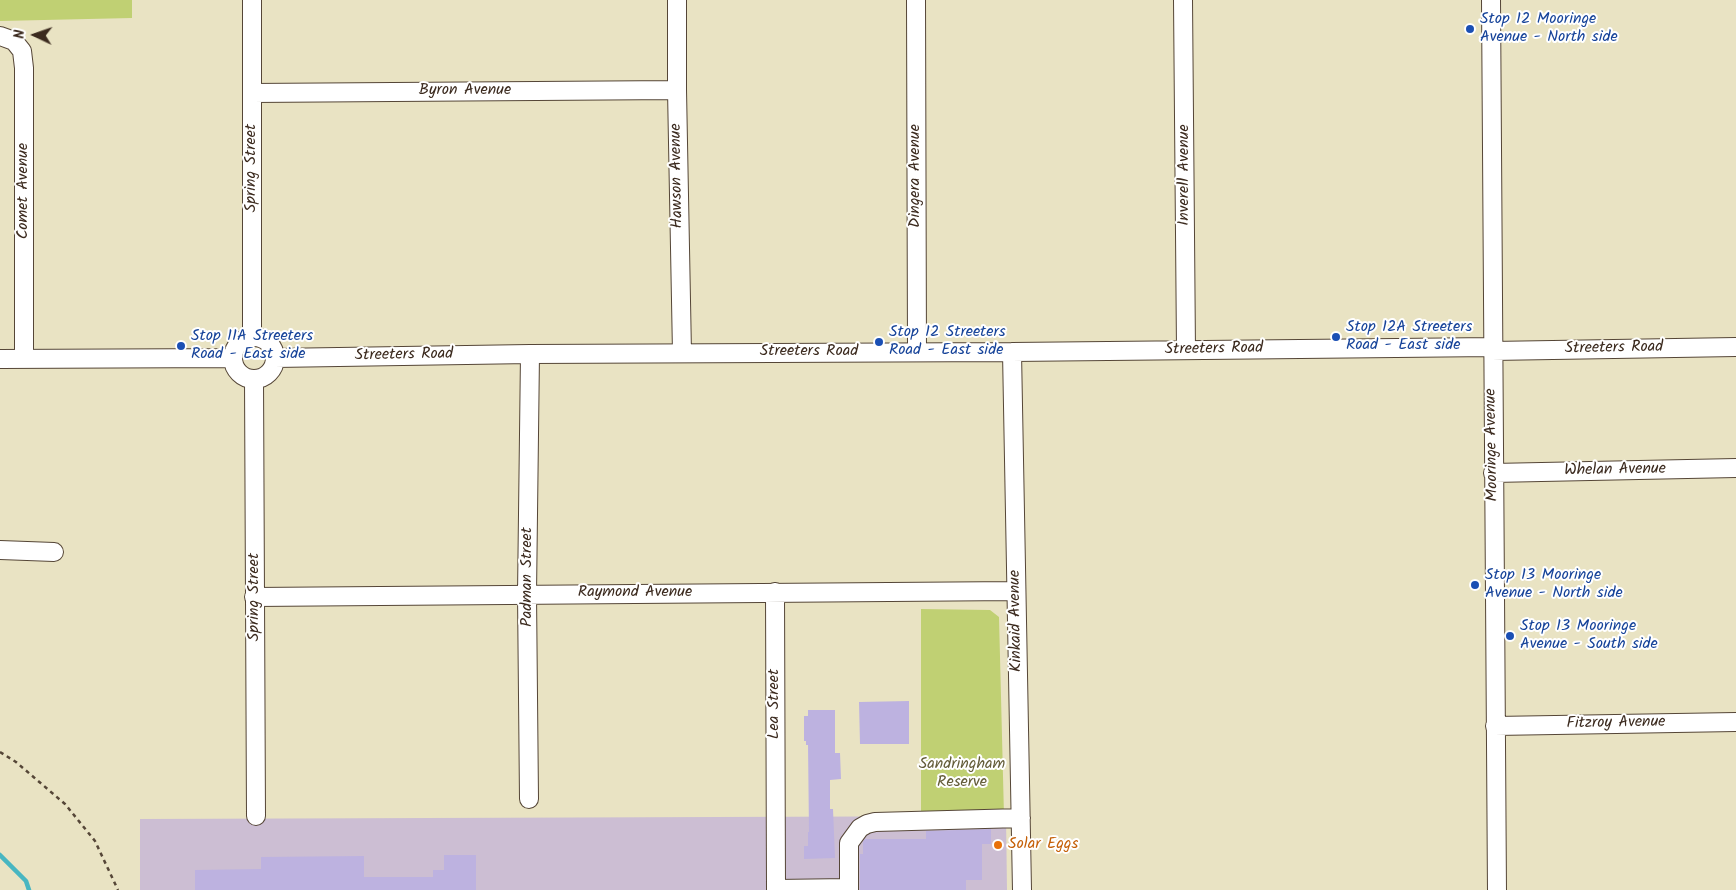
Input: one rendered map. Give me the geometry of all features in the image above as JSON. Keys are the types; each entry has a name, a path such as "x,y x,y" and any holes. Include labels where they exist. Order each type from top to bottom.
{"street":[{"name":"Spring Street","path":"252,0 252,336"},
{"name":"Hawson Avenue","path":"677,0 682,353"},
{"name":"Dingera Avenue","path":"916,0 917,352"},
{"name":"Inverell Avenue","path":"1184,0 1186,350"},
{"name":"Mooringe Avenue","path":"1491,0 1497,890"},
{"name":"Comet Avenue","path":"0,36 14,41 22,51 24,68 24,359"},
{"name":"Byron Avenue","path":"252,93 677,90"},
{"path":"252,336 266,340 272,347 275,358 270,372 254,379 244,377 233,364 232,358 237,344 252,336"},
{"name":"Streeters Road","path":"275,358 530,354 1736,346"},
{"name":"Kinkaid Avenue","path":"1012,352 1022,890"},
{"name":"Padman Street","path":"530,354 528,594 530,799"},
{"path":"0,359 232,358"},
{"name":"Spring Street","path":"254,379 256,816"},
{"name":"Whelan Avenue","path":"1493,473 1736,468"},
{"path":"0,550 54,552"},
{"name":"Raymond Avenue","path":"254,597 1016,591"},
{"name":"Lea Street","path":"775,592 776,889 849,889"},
{"name":"Fitzroy Avenue","path":"1496,726 1736,722"},
{"path":"849,889 849,843 854,835 866,824 875,822 1021,818"}],"path":[{"path":"0,752 16,762 65,804 96,841 118,890"}],"shaded area":[{"path":"1006,816 1007,890 140,890 140,819"}],"green space":[{"path":"0,0 132,0 132,18 0,21"},
{"name":"Sandringham Reserve","path":"921,609 990,610 999,617 1004,816 921,816"}],"building":[{"path":"909,701 909,744 860,744 859,702"},
{"path":"808,710 835,710 835,753 840,753 841,779 830,780 830,809 833,809 835,858 804,859 804,846 808,846 809,832 808,745 804,741 804,716 808,716"},
{"path":"991,829 991,844 982,844 982,880 966,880 966,890 860,890 860,854 863,854 863,842 865,839 926,839 926,831"},
{"path":"444,855 476,855 476,890 195,890 195,870 261,869 261,857 364,856 364,877 433,877 433,870 444,870"}],"waterway":[{"path":"0,855 26,881 29,890"}],"place":[{"name":"Stop 12 Mooringe Avenue - North side","path":"1470,29"},
{"name":"Stop 12A Streeters Road - East side","path":"1336,337"},
{"name":"Stop 12 Streeters Road - East side","path":"879,342"},
{"name":"Stop 11A Streeters Road - East side","path":"181,346"},
{"name":"Stop 13 Mooringe Avenue - North side","path":"1475,585"},
{"name":"Stop 13 Mooringe Avenue - South side","path":"1510,636"},
{"name":"Solar Eggs","path":"998,845"}]}
